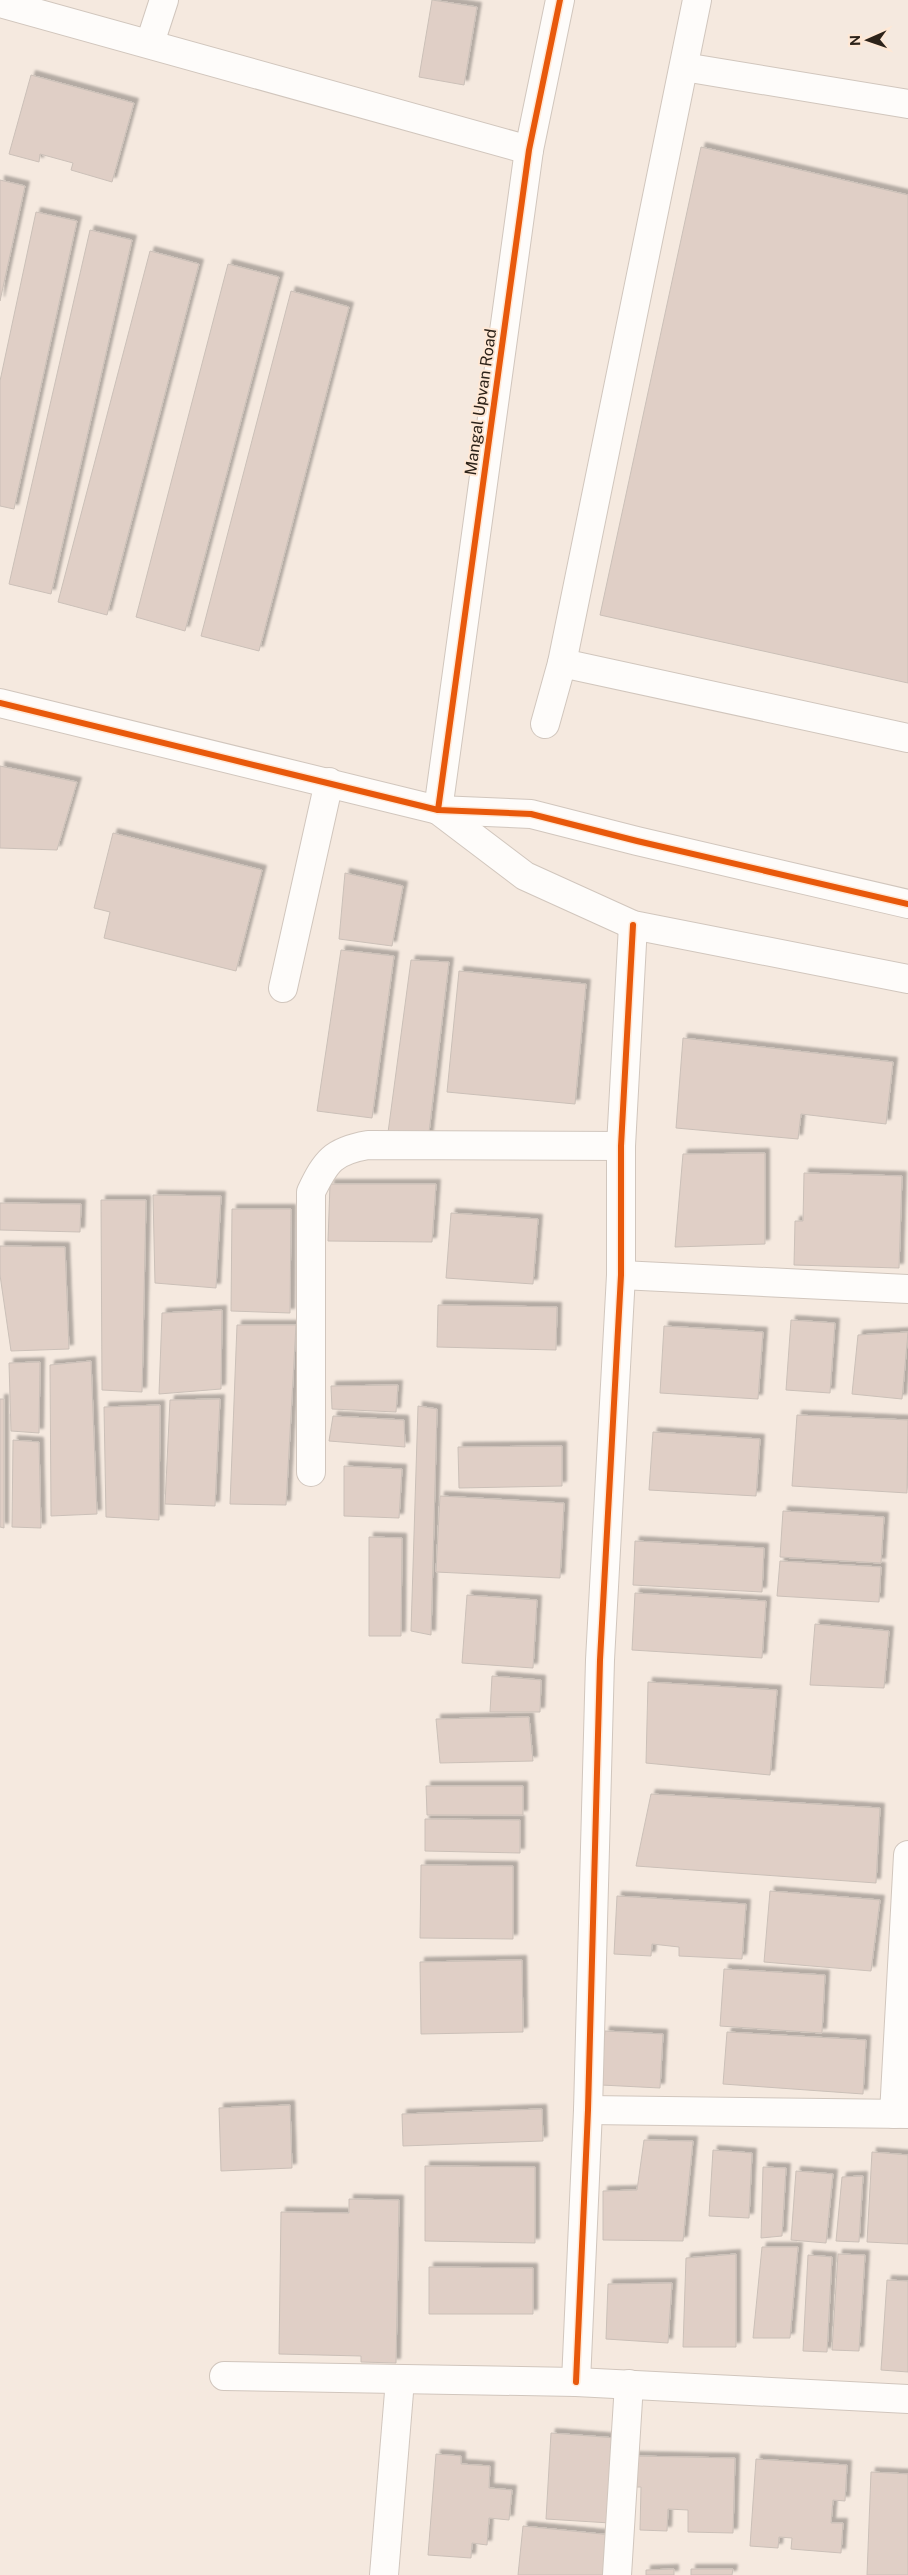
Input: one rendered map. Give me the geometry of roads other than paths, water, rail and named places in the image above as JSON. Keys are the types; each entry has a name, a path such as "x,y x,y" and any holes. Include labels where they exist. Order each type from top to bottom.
{"street":[{"path":"150,43 164,0"},
{"name":"Mangal Upvan Road","path":"438,810 529,150 560,0"},
{"path":"545,724 562,663 697,0"},
{"path":"0,3 150,43 529,150"},
{"path":"684,67 908,104"},
{"path":"562,663 908,738"},
{"path":"0,703 438,810 530,814 694,855 908,904"},
{"path":"283,988 329,782"},
{"path":"438,810 525,876 633,925 908,979"},
{"path":"576,2382 588,2110 600,1660 621,1275 621,1146 633,925"},
{"path":"311,1472 310,1192 323,1166 346,1149 368,1146 621,1146"},
{"path":"621,1275 908,1289"},
{"path":"588,2110 901,2114 908,1855"},
{"path":"224,2376 576,2382 908,2399"},
{"path":"384,2575 400,2380"},
{"path":"617,2575 629,2384"}]}
